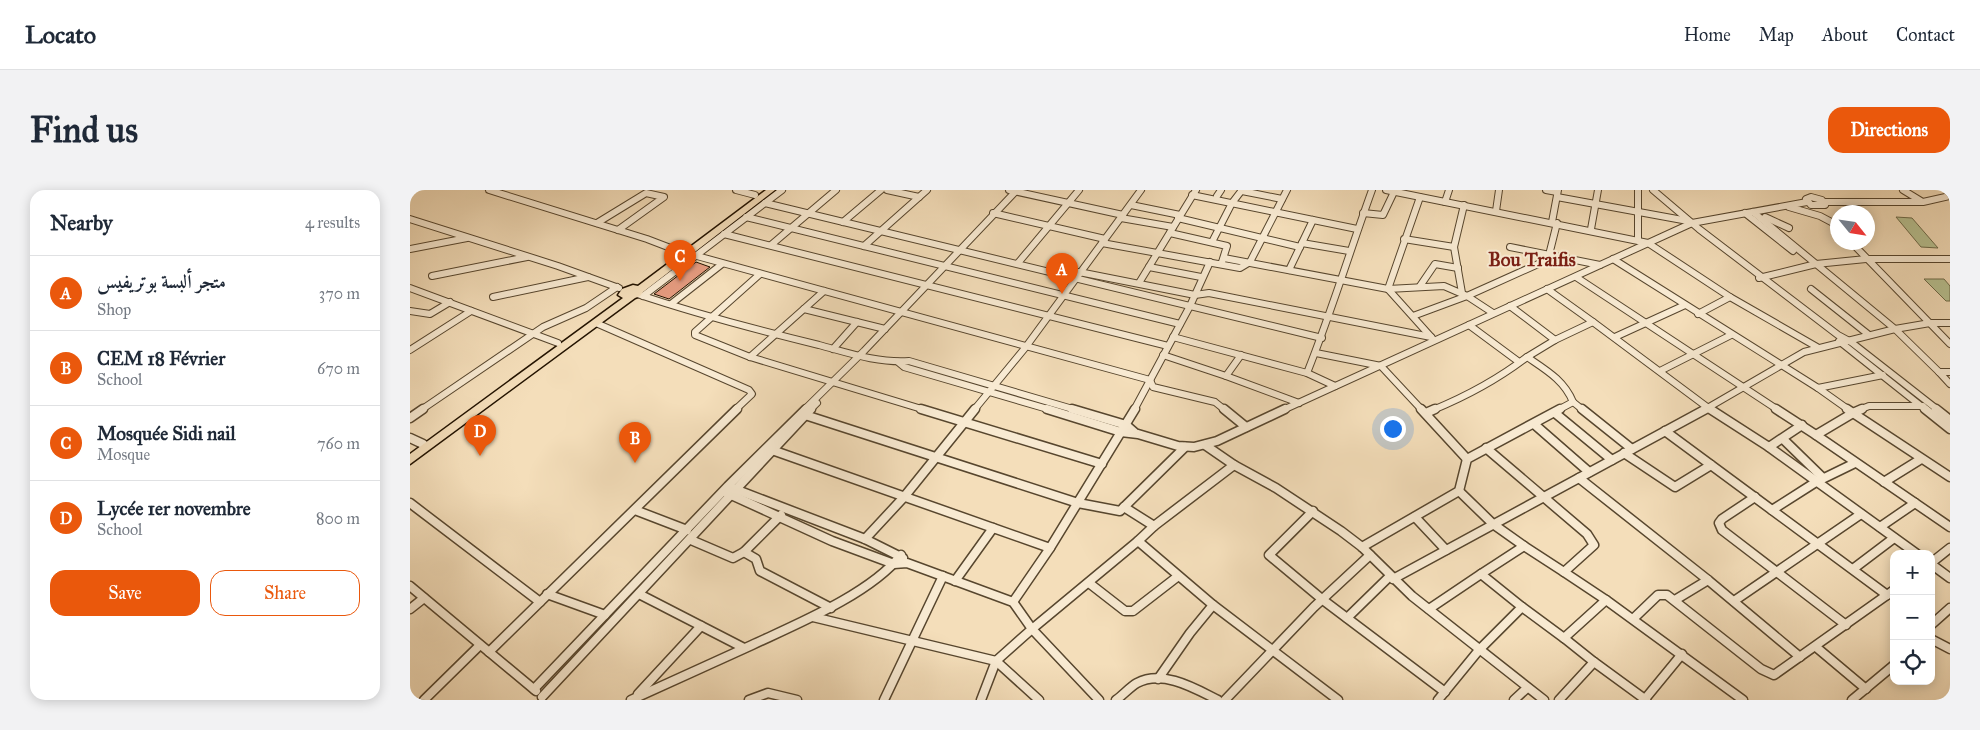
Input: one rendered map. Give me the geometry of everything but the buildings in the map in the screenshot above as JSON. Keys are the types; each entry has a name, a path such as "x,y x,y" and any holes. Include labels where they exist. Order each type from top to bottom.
{"highway":[{"path":"410,453 558,343 771,190"},
{"path":"410,460 596,323 681,252 759,193"}],"street":[{"path":"490,190 597,223 681,252"},
{"path":"736,190 759,193"},
{"path":"410,418 550,323 631,292 697,256 782,190"},
{"path":"771,245 836,190"},
{"path":"843,222 881,190"},
{"path":"887,190 919,197"},
{"path":"864,246 927,190"},
{"path":"410,586 543,698 691,540 729,490 862,354 1014,190 1069,202 1227,246 1222,261"},
{"path":"1018,263 1079,190"},
{"path":"865,540 904,497 1025,348 1077,275 1141,191 1132,190"},
{"path":"1186,190 1357,229"},
{"path":"1217,196 1221,190"},
{"path":"1212,242 1233,201 1242,190 1282,199"},
{"path":"1250,262 1287,190"},
{"path":"1307,373 1322,338 1349,251 1372,190"},
{"path":"1386,190 1591,229 1648,243 1694,276 1817,347"},
{"path":"1445,202 1449,190"},
{"path":"1496,211 1499,190"},
{"path":"1546,190 1596,204 1691,222"},
{"path":"1591,229 1598,190"},
{"path":"1638,190 1638,240"},
{"path":"1653,190 1699,229 1700,233 1950,420"},
{"path":"1804,190 1809,199"},
{"path":"1903,190 1923,202"},
{"path":"597,223 649,192 664,197 618,230"},
{"path":"1194,192 1233,201"},
{"path":"1139,283 1194,192"},
{"path":"1363,212 1383,215 1394,192"},
{"path":"1552,256 1557,193"},
{"path":"410,219 590,276 631,292 711,316 833,349 898,362 904,367 992,388 1184,447 1194,447 1205,445 1381,366 1433,339 1576,277 1691,222 1787,206 1809,199 1823,204 1923,202 1950,196"},
{"path":"1388,290 1404,238 1420,197"},
{"path":"765,203 1018,263 1077,275 1190,306 1322,338"},
{"path":"1823,204 1830,216"},
{"path":"1131,205 1262,238 1349,251"},
{"path":"1464,205 1454,247 1464,294"},
{"path":"1787,206 1820,216 1830,222"},
{"path":"1755,211 1789,228"},
{"path":"1755,211 1813,265"},
{"path":"993,213 1158,254 1210,262 1250,262 1388,290 1441,285 1464,294 1493,313"},
{"path":"1745,213 1896,329 1950,384"},
{"path":"746,217 1180,324"},
{"path":"1289,270 1313,220"},
{"path":"724,234 1168,346"},
{"path":"410,249 469,238"},
{"path":"1404,238 1454,247"},
{"path":"1510,247 1600,265"},
{"path":"1858,250 1950,344"},
{"path":"432,276 529,256"},
{"path":"697,256 902,311 1025,348 1150,380"},
{"path":"1413,316 1552,256"},
{"path":"1613,259 1818,388 1950,477"},
{"path":"1760,278 1813,265 1866,259 1950,259"},
{"path":"1013,602 1050,548 1124,428 1190,306 1201,277 1210,262"},
{"path":"671,304 722,264"},
{"path":"1420,286 1435,264 1458,268"},
{"path":"1149,267 1201,277"},
{"path":"760,274 711,316 695,332 695,335 750,357 1102,464"},
{"path":"1077,275 1139,283 1195,295 1209,293 1433,339"},
{"path":"493,297 590,276"},
{"path":"1576,277 1802,424 1816,436 1950,527"},
{"path":"410,288 558,343"},
{"path":"1811,288 1869,335"},
{"path":"1547,289 1615,337 1708,408 1820,480 1861,514 1911,550"},
{"path":"1388,290 1433,339"},
{"path":"750,357 824,291"},
{"path":"1698,314 1730,297"},
{"path":"410,311 430,314 450,302"},
{"path":"1615,337 1686,305"},
{"path":"1510,306 1555,340"},
{"path":"804,309 885,329"},
{"path":"410,350 471,311"},
{"path":"833,349 857,322"},
{"path":"1426,413 1473,393 1505,374 1526,357 1555,340 1593,322"},
{"path":"489,652 752,394 749,390 596,323"},
{"path":"1347,618 1392,577 1446,550 1542,496 1666,431 1782,367 1804,352 1817,347 1896,329 1930,323 1950,323"},
{"path":"1469,325 1519,362"},
{"path":"1660,371 1691,353 1731,335"},
{"path":"1173,337 1307,373 1335,386"},
{"path":"1844,341 1950,429"},
{"path":"1316,353 1381,366 1467,459"},
{"path":"1163,355 1298,403"},
{"path":"1226,376 1241,356"},
{"path":"1526,357 1560,380 1570,392 1573,402 1628,451 1675,487 1711,465"},
{"path":"1939,372 1950,372"},
{"path":"1818,388 1883,374"},
{"path":"1150,380 1153,387 1215,402 1246,427"},
{"path":"1362,547 1459,492 1467,459 1573,402"},
{"path":"1816,436 1853,413 1869,406 1932,406"},
{"path":"1555,413 1612,460"},
{"path":"534,689 687,530 772,450 803,414"},
{"path":"803,414 1078,503 1120,511 1184,447"},
{"path":"1534,424 1589,472"},
{"path":"1769,447 1802,424"},
{"path":"1666,431 1853,570 1890,592"},
{"path":"410,438 423,444"},
{"path":"1782,439 1820,480"},
{"path":"1205,445 1234,465 1313,512 1362,547 1392,577 1430,609 1544,700"},
{"path":"1486,448 1587,534 1594,545 1564,572"},
{"path":"772,450 1050,548"},
{"path":"1884,482 1921,459"},
{"path":"1772,510 1820,480 1855,463"},
{"path":"981,700 996,660 1154,526 1234,465"},
{"path":"1579,478 1734,601 1800,657"},
{"path":"729,490 787,509 841,530 901,555 907,563"},
{"path":"729,490 778,517 832,541 894,564 907,563 1013,602 1032,629 1099,700"},
{"path":"1459,492 1493,524 1633,619 1743,700"},
{"path":"1755,497 1722,519 1719,525 1774,571 1846,625"},
{"path":"410,503 540,602"},
{"path":"1880,527 1915,503"},
{"path":"1124,507 1154,526"},
{"path":"691,540 733,558 744,552 787,509"},
{"path":"635,510 687,530"},
{"path":"1313,512 1272,551 1270,556 1323,600 1445,692"},
{"path":"1734,601 1774,571 1861,514"},
{"path":"1416,517 1446,550"},
{"path":"955,581 993,528"},
{"path":"832,541 841,530"},
{"path":"1853,570 1894,538"},
{"path":"1138,541 1213,606 1301,670 1338,700"},
{"path":"1430,609 1524,546"},
{"path":"1935,560 1950,548"},
{"path":"744,552 757,558 760,562 760,571 831,608"},
{"path":"634,699 831,608 894,564 901,555"},
{"path":"1225,700 1271,650 1370,555"},
{"path":"1935,566 1950,578"},
{"path":"1481,574 1646,700 1682,654"},
{"path":"884,700 943,576"},
{"path":"1088,583 1125,611 1133,611 1178,576"},
{"path":"1675,600 1708,580"},
{"path":"547,594 605,614"},
{"path":"639,594 744,648"},
{"path":"1633,619 1658,595 1667,595 1769,674 1779,674 1890,594"},
{"path":"410,609 424,598"},
{"path":"1564,638 1606,600"},
{"path":"1158,679 1190,633 1213,606"},
{"path":"1438,700 1479,650 1522,607"},
{"path":"1935,621 1950,608"},
{"path":"813,617 996,660 1039,700"},
{"path":"634,699 701,626"},
{"path":"1933,640 1950,650"},
{"path":"424,700 480,645"},
{"path":"1816,647 1861,696 1890,668"},
{"path":"1560,700 1594,662"},
{"path":"1116,700 1138,682 1158,679 1180,681 1218,700"},
{"path":"1514,700 1527,688"},
{"path":"749,700 768,693 775,698 798,700"}],"green space":[{"path":"1896,217 1912,218 1938,248 1921,247"},
{"path":"1924,279 1944,279 1950,286 1950,301 1946,301"}],"place":[{"name":"Mosquée Sidi nail","path":"680,281"},
{"name":"متجر ألبسة بوتريفيس","path":"1062,294"},
{"name":"Lycée 1er novembre","path":"480,456"},
{"name":"CEM 18 Février","path":"635,463"}],"district":[{"name":"Bou Traifis","path":"1532,259"}]}
